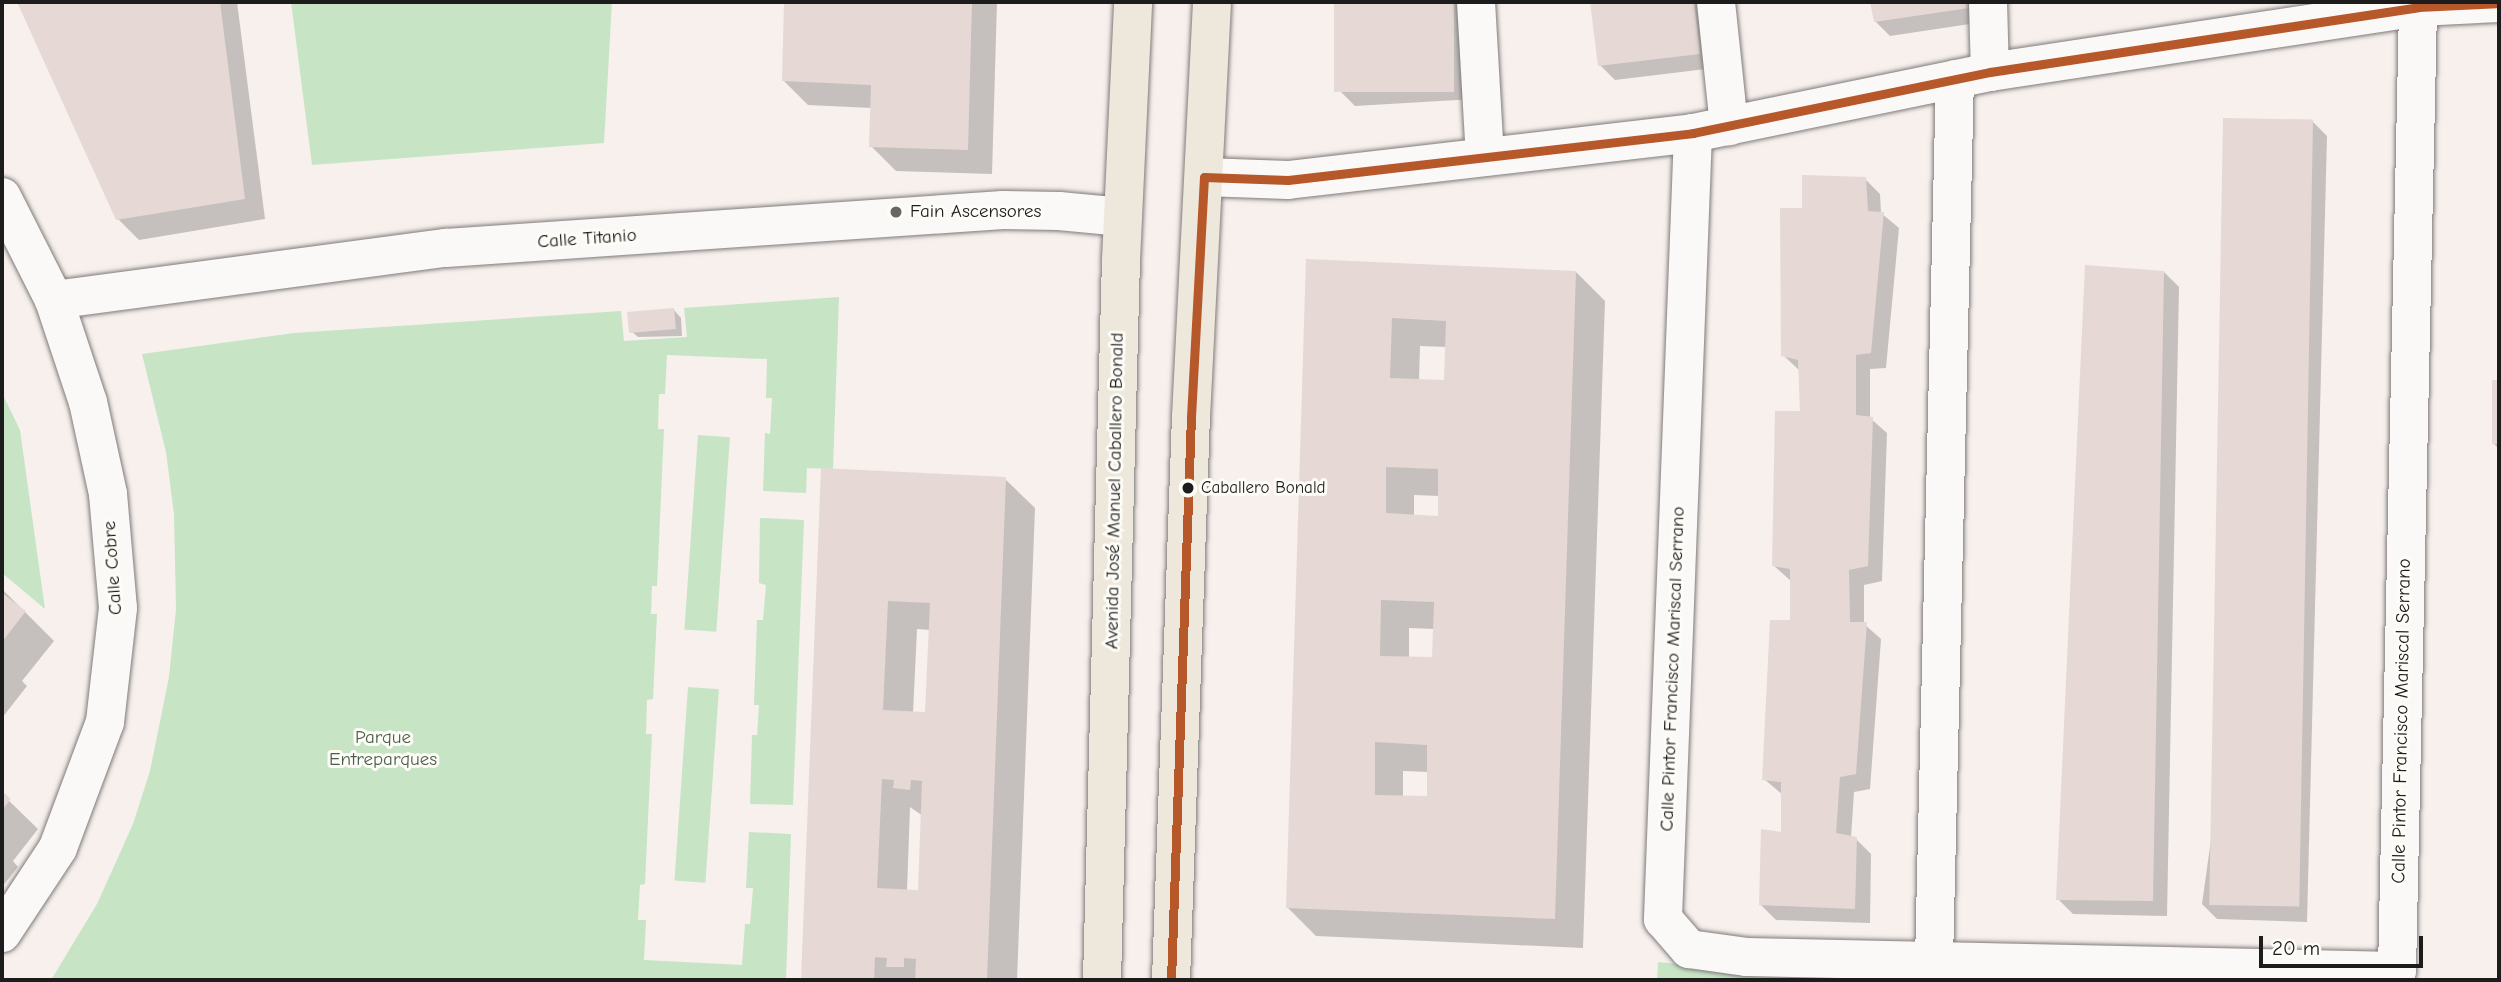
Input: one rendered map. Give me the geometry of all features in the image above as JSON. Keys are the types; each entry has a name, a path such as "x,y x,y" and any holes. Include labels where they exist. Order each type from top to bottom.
{"main road":[{"name":"Avenida José Manuel Caballero Bonald","path":"1102,980 1123,218 1133,2"},
{"path":"1171,980 1191,418 1212,2"}],"street":[{"path":"1476,2 1485,157"},
{"path":"1716,2 1730,126"},
{"path":"1934,961 1973,75 1988,2"},
{"path":"1204,177 1288,180 1693,133 1973,75 2418,7 2499,4"},
{"name":"Calle Pintor Francisco Mariscal Serrano","path":"1693,133 1663,919 1689,950 1748,957 2397,971 2418,7"},
{"name":"Calle Cobre","path":"2,197 54,300 88,402 108,494 118,608 105,722 58,848 2,933"},
{"name":"Calle Titanio","path":"54,300 446,248 1003,210 1059,211 1123,218"}],"green space":[{"path":"291,2 612,2 604,143 312,165"},
{"name":"Parque Entreparques","path":"839,297 833,469 807,468 806,493 763,491 765,433 770,434 772,398 766,398 767,359 667,355 665,394 659,394 658,429 664,429 657,586 652,586 651,614 657,614 653,699 647,700 646,734 652,734 645,884 640,885 638,920 646,920 644,960 742,965 745,924 750,924 753,888 746,888 749,832 791,834 786,980 51,980 97,904 133,824 150,771 169,677 176,609 174,514 166,452 142,354 294,333 621,311 624,341 687,337 684,308"},
{"path":"2,393 20,430 45,609 2,573"},
{"path":"698,435 730,437 716,632 684,630"},
{"path":"760,518 804,520 793,805 750,804 752,735 757,735 759,705 754,705 757,620 763,620 766,585 759,583"},
{"path":"688,687 719,689 705,883 674,881"},
{"path":"1658,962 1821,978 1821,980 1657,980"}],"building":[{"path":"17,2 220,2 245,199 116,220"},
{"path":"784,2 972,2 968,150 869,147 871,85 782,81"},
{"path":"1334,2 1454,2 1454,92 1334,92"},
{"path":"1590,2 1694,2 1700,54 1598,66"},
{"path":"1870,2 1968,2 1969,8 1874,22"},
{"path":"2223,118 2313,120 2299,906 2209,905"},
{"path":"1802,175 1866,177 1868,211 1884,212 1871,353 1856,355 1856,415 1873,417 1868,566 1849,570 1850,622 1867,622 1856,774 1840,777 1836,833 1857,837 1855,909 1759,905 1761,829 1781,832 1781,782 1762,780 1770,620 1790,620 1790,569 1772,566 1775,411 1800,411 1798,360 1781,356 1780,208 1802,208"},
{"path":"1306,259 1576,271 1555,919 1286,908","holes":["1392,318 1446,321 1444,380 1390,378","1386,467 1438,469 1438,516 1386,513","1381,600 1434,602 1432,657 1380,656","1375,742 1427,745 1427,796 1375,795"]},
{"path":"2085,265 2164,271 2153,901 2056,900"},
{"path":"674,308 676,329 629,333 627,312"},
{"path":"2492,380 2499,380 2499,444 2492,444"},
{"path":"821,468 1006,477 987,980 915,980 916,959 904,958 904,967 886,967 887,958 875,957 874,980 801,980","holes":["888,601 930,603 925,712 883,710","882,779 894,780 893,788 910,790 911,780 922,781 918,890 877,888"]},
{"path":"2,593 26,611 2,642"},
{"path":"2,791 11,799 2,810"}],"transit line":[{"path":"1171,980 1191,417 1204,177 1288,180 1693,133 1990,72 2418,7 2499,3"}],"place":[{"name":"Fain Ascensores","path":"896,212"},
{"name":"Caballero Bonald","path":"1188,488"}]}
